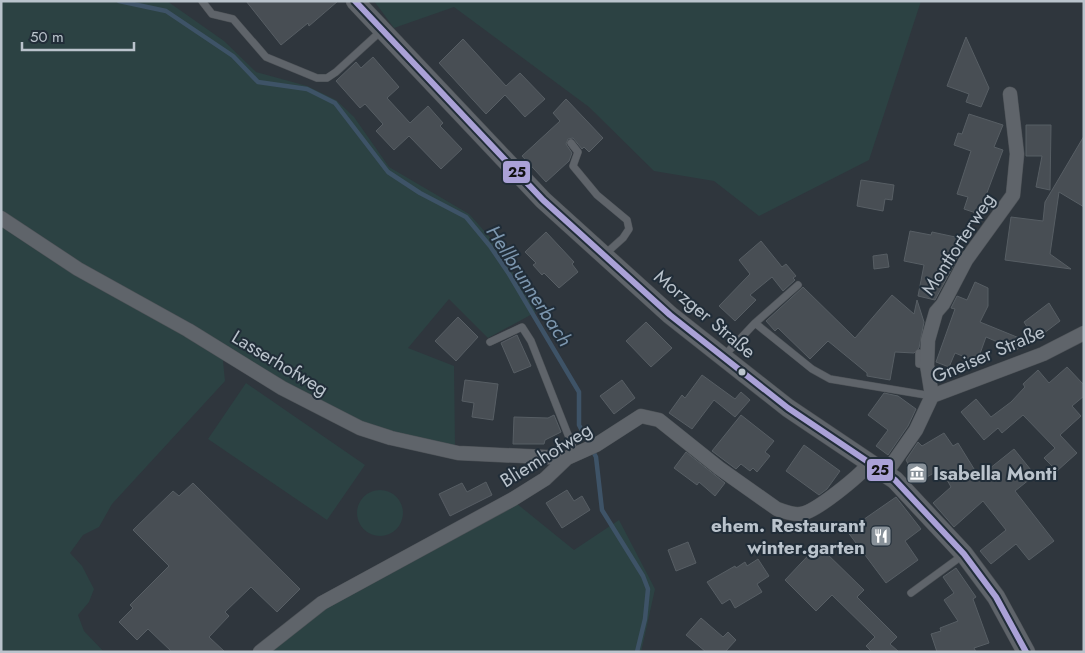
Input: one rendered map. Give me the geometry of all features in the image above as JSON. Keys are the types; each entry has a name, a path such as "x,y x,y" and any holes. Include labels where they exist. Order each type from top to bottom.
{"street":[{"name":"Morzger Straße","path":"355,1 543,200 604,256 722,358 788,408 869,464 886,473 917,501 964,554 997,599 1026,652"},
{"name":"Montforterweg","path":"932,396 927,365 928,340 936,312 966,260 1013,195 1017,154 1010,94"},
{"name":"Lasserhofweg","path":"1,218 78,269 188,330 282,388 360,428 391,438 458,453 581,452"},
{"name":"Gneiser Straße","path":"886,473 916,430 932,396 1043,354 1084,333"},
{"name":"Bliemhofweg","path":"260,652 322,603 513,498 581,452 641,416 659,420 719,468 777,509 800,514 810,510 846,485 862,473 869,464"}],"lane":[{"path":"202,1 212,14 233,19 266,57 317,78 328,78 382,31"},
{"path":"571,143 578,152 573,166 597,195 627,220 629,229 604,256"},
{"path":"722,358 756,323 798,285"},
{"path":"756,323 812,369 830,379 932,396"},
{"path":"490,342 522,326 532,342 581,452"},
{"path":"919,353 919,364 927,365"},
{"path":"911,593 964,554"}],"green space":[{"path":"1,1 167,1 224,41 256,72 307,86 336,100 354,117 389,167 469,214 496,244 536,312 488,338 449,299 408,348 454,366 455,449 348,420 229,351 223,361 225,381 112,504 99,527 83,535 70,553 82,566 94,589 89,602 78,615 84,631 104,652 1,652"},
{"path":"374,1 921,1 869,160 759,216 714,181 654,171 589,107 454,7 394,28"},
{"path":"246,383 365,465 327,520 208,439"},
{"path":"380,490 393,494 399,500 403,513 399,526 393,532 380,536 367,532 361,526 357,513 361,500 367,494"},
{"path":"516,503 574,550 619,520 655,589 641,652 266,652 334,601"}],"building":[{"path":"246,1 338,1 309,26 308,23 281,45"},
{"path":"966,37 989,88 981,107 966,102 969,94 947,86"},
{"path":"463,39 506,86 520,73 545,99 525,117 505,95 486,114 439,63"},
{"path":"373,57 399,87 387,98 410,123 428,106 443,123 440,126 462,149 441,169 409,136 394,150 376,131 383,124 365,104 360,108 336,81 356,62 361,68"},
{"path":"566,99 603,138 589,152 584,147 582,149 573,138 568,139 566,144 572,153 569,161 546,182 522,156 560,121 553,113"},
{"path":"969,114 1003,125 994,147 1003,150 979,214 964,209 968,197 957,194 971,151 954,145 958,133 962,134"},
{"path":"1026,125 1051,125 1050,190 1036,187 1042,156 1026,156"},
{"path":"1084,136 1084,207 1059,192 1050,254 1071,269 1005,260 1011,217 1043,221 1045,202"},
{"path":"861,180 894,185 892,200 885,199 883,211 857,206"},
{"path":"910,231 931,235 932,232 960,238 956,261 935,300 918,296 924,265 904,261"},
{"path":"546,232 574,262 572,264 578,272 559,288 544,273 542,275 533,265 536,263 525,252"},
{"path":"761,241 782,267 786,264 796,276 793,278 795,280 783,291 772,277 750,295 756,300 735,321 719,306 750,274 739,260"},
{"path":"887,254 889,267 874,269 873,256"},
{"path":"975,282 988,288 988,306 980,322 1029,342 1016,350 986,337 977,362 955,353 949,367 936,362 955,309 951,308 957,296 967,300"},
{"path":"803,287 855,338 892,295 914,314 917,300 924,322 919,348 914,353 895,352 890,380 867,376 867,373 828,341 810,359 778,328 775,331 766,321"},
{"path":"1049,303 1060,321 1035,340 1024,322"},
{"path":"458,317 478,337 456,361 435,341"},
{"path":"646,322 672,348 651,367 626,341"},
{"path":"517,335 531,366 514,373 501,343"},
{"path":"1067,367 1084,385 1084,396 1072,406 1081,416 1060,435 1077,453 1057,471 1044,458 1055,448 1023,415 1002,433 998,428 984,440 961,412 976,399 991,417 1011,402 1025,387 1023,384 1038,370 1049,383"},
{"path":"702,375 735,399 741,392 750,400 735,417 714,400 692,429 669,413 682,395 685,398"},
{"path":"465,380 498,384 493,420 472,417 474,403 462,401"},
{"path":"622,380 635,398 614,414 600,396"},
{"path":"884,393 898,396 916,409 908,426 888,455 876,446 888,430 868,415"},
{"path":"554,415 561,432 545,440 544,444 513,444 514,417 548,418"},
{"path":"741,415 774,441 765,452 770,456 757,472 753,468 750,471 741,464 736,469 712,451"},
{"path":"944,433 953,446 958,443 979,477 1014,449 1035,475 1015,491 1054,541 1029,560 1016,544 991,564 980,551 1006,530 983,501 954,527 933,503 951,487 941,469 918,482 906,460 918,442 922,446"},
{"path":"804,445 840,471 827,489 819,495 786,471"},
{"path":"686,452 725,483 715,496 699,482 697,485 674,468"},
{"path":"486,482 492,495 450,516 439,494 462,483 467,492"},
{"path":"193,483 300,589 277,612 251,587 225,612 229,616 209,637 225,652 172,652 148,629 137,640 119,622 133,608 130,605 169,566 133,530 173,491 179,496"},
{"path":"567,490 574,501 582,496 590,510 562,528 546,503"},
{"name":"ehem. Restaurant winter.garten","path":"896,497 921,529 905,541 918,560 886,583 847,531"},
{"path":"688,542 696,563 676,571 668,550"},
{"path":"818,545 864,590 857,597 897,637 890,644 899,652 872,652 866,646 875,637 832,595 816,611 785,580"},
{"path":"758,559 769,576 757,584 762,592 735,608 730,599 722,604 707,582 735,566 736,568 745,562 747,566"},
{"path":"956,568 976,597 973,599 989,643 974,648 976,652 937,652 931,634 941,631 940,628 958,621 944,600 954,593 943,577"},
{"path":"701,618 723,637 728,632 736,640 725,652 706,652 686,635"}],"waterway":[{"name":"Hellbrunnerbach","path":"119,1 166,11 233,56 258,82 307,89 335,103 388,172 420,193 466,217 490,246 509,274 579,392 579,425 596,457 602,510 643,576 648,589 645,619 637,652"}],"transit line":[{"name":"25","path":"355,1 543,200 670,315 788,408 895,480 964,554 996,597 1026,652"}],"place":[{"name":"Isabella Monti","path":"917,473"},
{"name":"ehem. Restaurant winter.garten","path":"881,536"}]}
